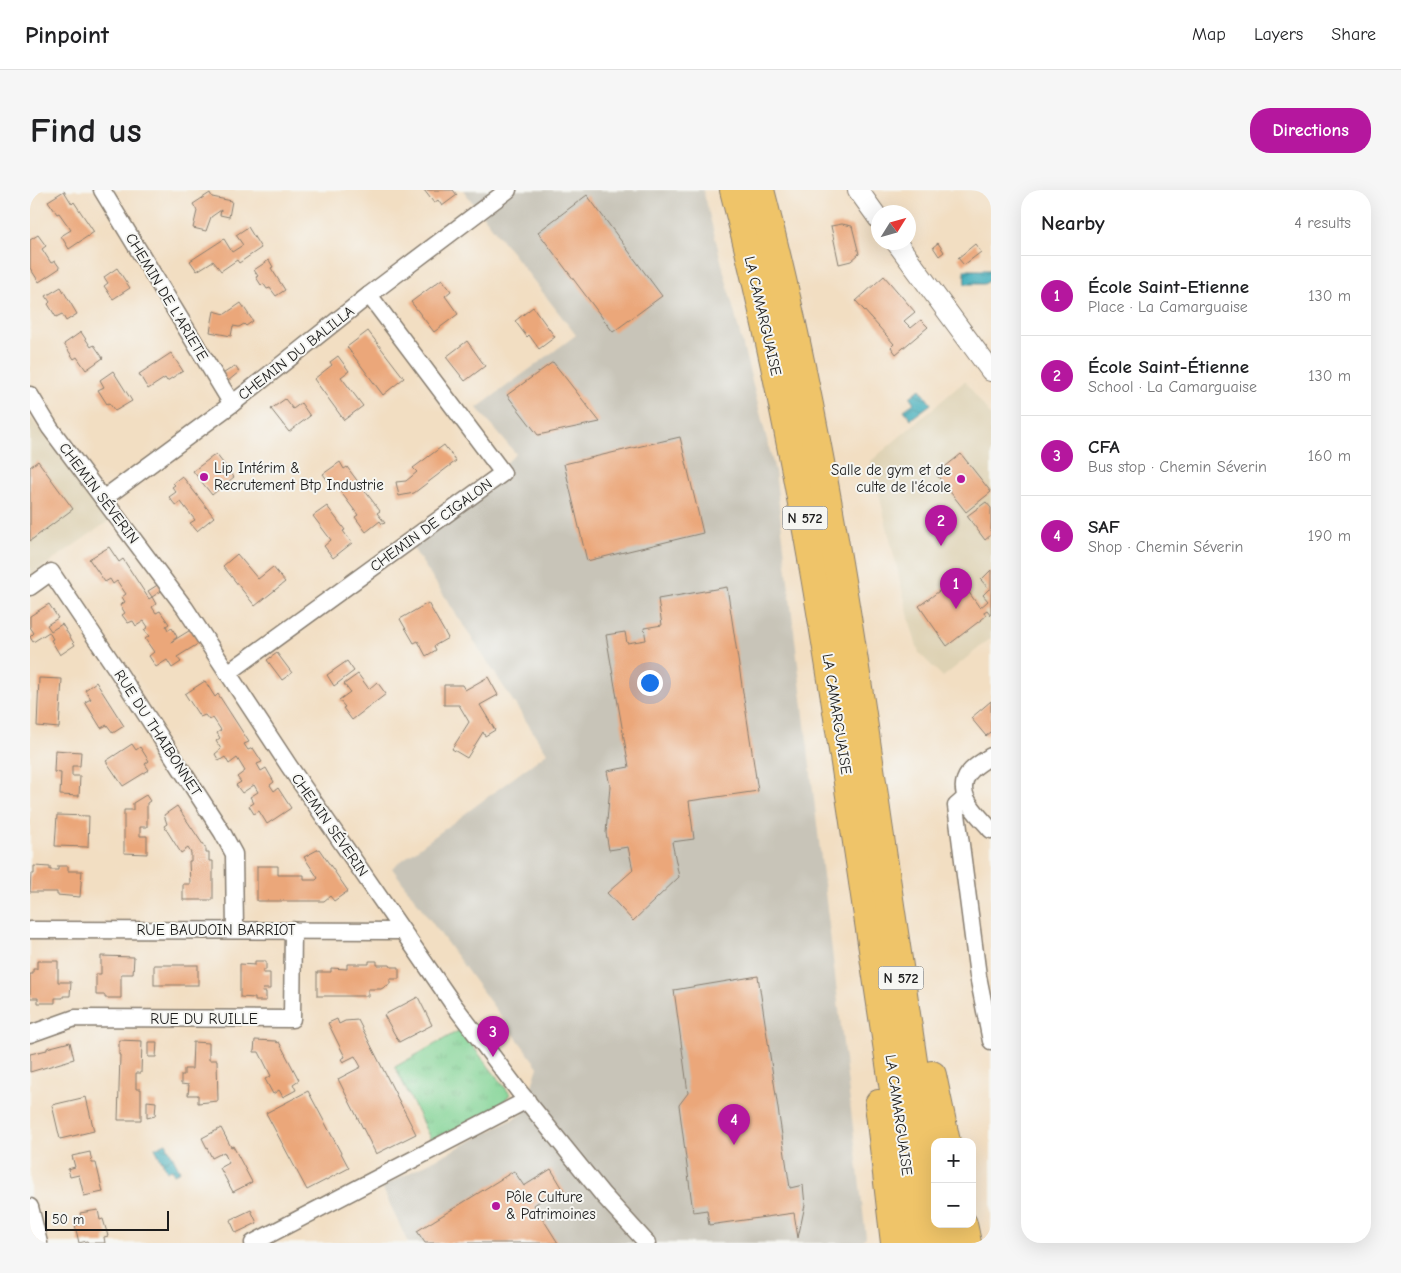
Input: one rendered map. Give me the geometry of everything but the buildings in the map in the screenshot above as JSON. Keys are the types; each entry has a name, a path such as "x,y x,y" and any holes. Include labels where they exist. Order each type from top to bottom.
{"highway":[{"name":"LA CAMARGUAISE","path":"734,190 791,443 819,601 918,1243"},
{"name":"LA CAMARGUAISE","path":"760,190 772,236 816,446 850,628 931,1184"},
{"path":"867,744 910,941 923,1032 945,1138"},
{"path":"858,849 867,998 895,1243"},
{"path":"937,1228 939,1243"},
{"path":"965,1228 967,1243"}],"street":[{"name":"CHEMIN DE L'ARIETE","path":"102,190 232,404"},
{"name":"CHEMIN DU BALILLA","path":"103,499 232,404 508,190"},
{"path":"858,190 871,208"},
{"path":"902,250 991,371"},
{"name":"CHEMIN DE CIGALON","path":"228,673 503,473 369,296"},
{"name":"CHEMIN SÉVERIN","path":"30,394 50,428 185,608 289,766 453,1004 526,1100 603,1195 647,1243"},
{"name":"RUE DU THAIBONNET","path":"30,587 51,572 222,832 234,854 235,930"},
{"path":"991,756 969,773 963,786 965,798 991,830"},
{"path":"965,798 956,806 978,976 991,1041"},
{"name":"RUE BAUDOIN BARRIOT","path":"30,930 402,930"},
{"name":"RUE DU RUILLE","path":"30,1034 75,1018 292,1019 293,930"},
{"path":"253,1243 526,1100"},
{"path":"30,1207 39,1243"}],"shaded area":[{"path":"463,190 703,190 775,471 866,1237 861,1243 408,1243 382,1187 523,1114 538,1067 392,868 547,753 413,548 516,454 477,408 576,335"},
{"path":"965,381 991,416 991,638 943,677 919,653 871,461"},
{"path":"30,417 110,520 30,576"}],"green space":[{"path":"460,1030 510,1094 500,1106 432,1142 395,1067"}],"water":[{"path":"964,270 991,270 991,280 984,284 965,284"},
{"path":"920,389 931,404 911,419 904,410 914,403 910,397"},
{"path":"166,1143 180,1171 174,1174 172,1169 167,1171 155,1148"}],"place":[{"name":"Lip Intérim & Recrutement Btp Industrie","path":"204,477"},
{"name":"Salle de gym et de culte de l'école","path":"961,479"},
{"name":"École Saint-Étienne","path":"941,546"},
{"name":"École Saint-Etienne","path":"956,609"},
{"name":"CFA","path":"493,1057"},
{"name":"SAF","path":"734,1145"},
{"name":"Pôle Culture & Patrimoines","path":"496,1206"}]}
